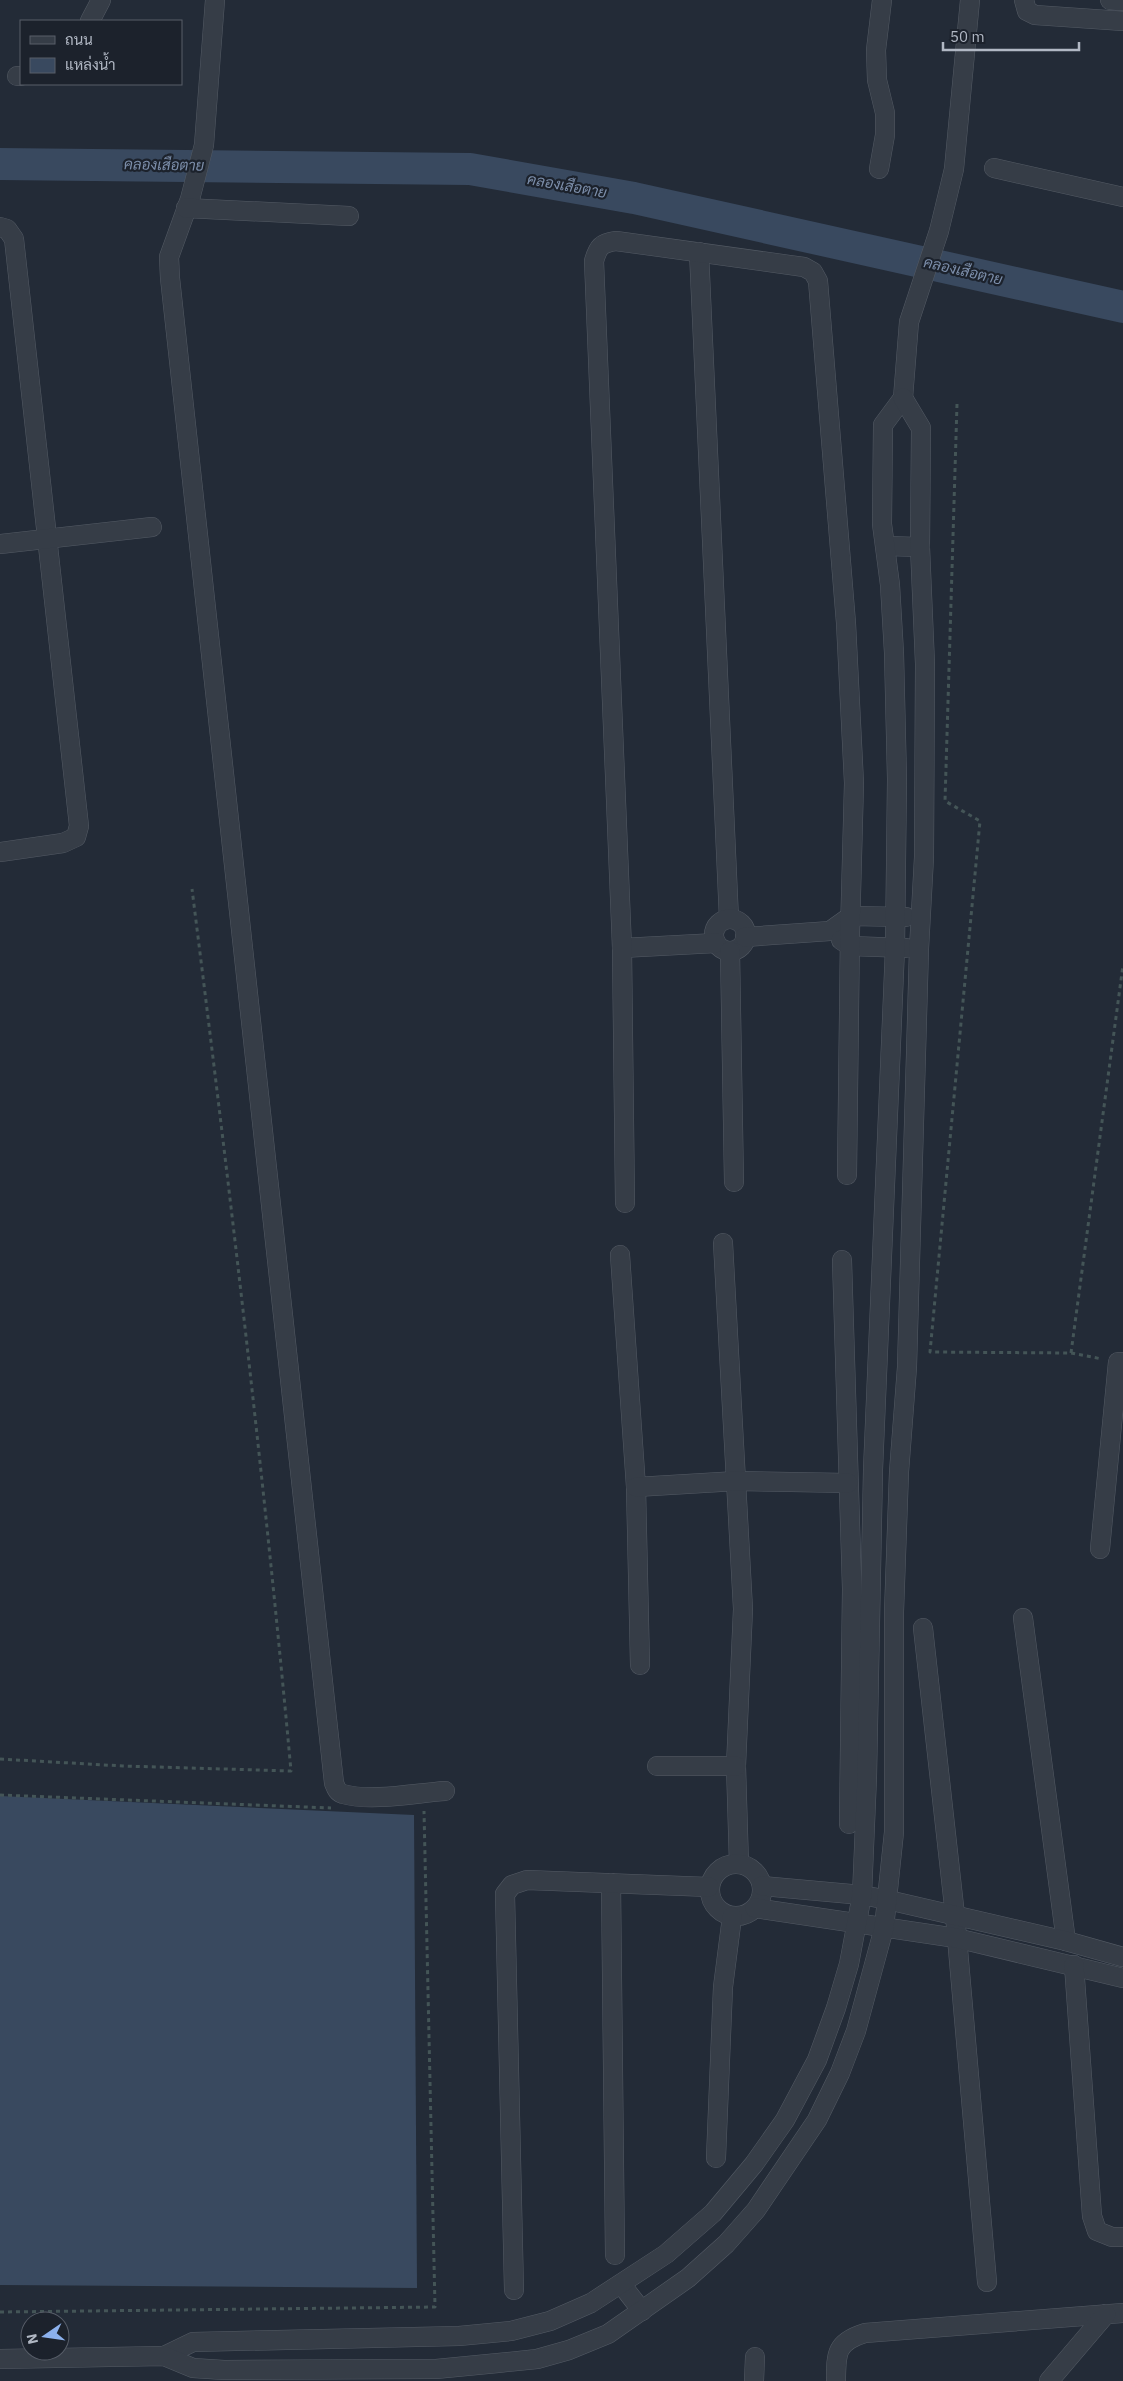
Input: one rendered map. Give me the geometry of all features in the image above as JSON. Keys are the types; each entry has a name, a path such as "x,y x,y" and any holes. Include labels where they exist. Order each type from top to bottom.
{"street":[{"path":"91,20 101,0"},
{"path":"215,0 204,145 188,204 169,257 170,278 334,1783 338,1791 344,1794 366,1797 445,1791"},
{"path":"879,169 886,135 884,113 877,80 876,50 882,0"},
{"path":"0,2359 164,2356 193,2342 459,2336 511,2331 550,2321 591,2303 621,2284 666,2254 713,2213 754,2164 784,2120 817,2060 836,2008 858,1923 862,1895 873,1470 895,948 897,779 894,653 890,584 882,524 883,425 903,398 909,322 939,231 954,169 970,0"},
{"path":"1024,0 1027,10 1035,15 1123,21"},
{"path":"1110,0 1123,1"},
{"path":"994,168 1123,196"},
{"path":"188,204 349,216"},
{"path":"0,228 7,229 14,239 49,540 79,826 76,837 63,843 0,852"},
{"path":"626,1203 622,948 594,262 598,248 604,243 616,241 804,267 813,272 820,286 851,700 854,783 850,916 847,1175"},
{"path":"699,252 728,919"},
{"path":"164,2356 192,2375 224,2376 436,2369 537,2359 569,2350 608,2334 688,2278 726,2244 779,2179 817,2120 840,2073 856,2031 884,1928 894,1832 894,1612 899,1472 908,1348 920,918 924,857 925,664 920,548 921,428 903,398"},
{"path":"0,544 152,527"},
{"path":"886,546 920,548"},
{"path":"745,937 830,932 850,916 920,918"},
{"path":"622,948 723,947 740,947 745,937 741,924 728,919 716,927 713,935 723,947 734,1182"},
{"path":"830,932 850,946 919,949"},
{"path":"722,1243 743,1609 736,1766 739,1864"},
{"path":"620,1255 636,1487 640,1665"},
{"path":"842,1260 852,1589 849,1824"},
{"path":"1100,1549 1120,1362"},
{"path":"873,1470 899,1472"},
{"path":"636,1487 736,1481 848,1483"},
{"path":"1023,1618 1066,1941"},
{"path":"923,1628 955,1915 987,2282"},
{"path":"657,1766 736,1766"},
{"path":"739,1864 754,1871 762,1886 760,1902 755,1908 741,1916 732,1917 715,1907 710,1897 709,1887 716,1872 723,1867 739,1864"},
{"path":"514,2290 505,1894 512,1885 527,1880 709,1887"},
{"path":"611,1883 615,2255"},
{"path":"762,1886 862,1895 888,1900 1066,1941 1123,1958"},
{"path":"755,1908 956,1938 1123,1978"},
{"path":"716,2158 723,1987 732,1917"},
{"path":"1074,1966 1092,2216 1097,2231 1112,2237 1123,2237"},
{"path":"754,2164 779,2179"},
{"path":"621,2284 642,2310"},
{"path":"836,2381 836,2364 841,2347 849,2338 865,2333 1115,2313"},
{"path":"1049,2381 1115,2313"},
{"path":"192,2375 193,2342"},
{"path":"224,2376 225,2342"},
{"path":"754,2381 755,2357"}],"path":[{"path":"957,404 945,802 980,821 930,1352 1071,1353 1120,1362"},
{"path":"0,1759 123,1766 291,1771 267,1518 231,1202 192,889"},
{"path":"1071,1353 1123,964"},
{"path":"0,1795 335,1808"},
{"path":"0,2312 435,2308 424,1812 414,1811"}],"water":[{"path":"0,1796 414,1815 417,2288 0,2285"}],"waterway":[{"name":"คลองเสือตาย","path":"0,164 470,169 634,198 1123,307"}]}
